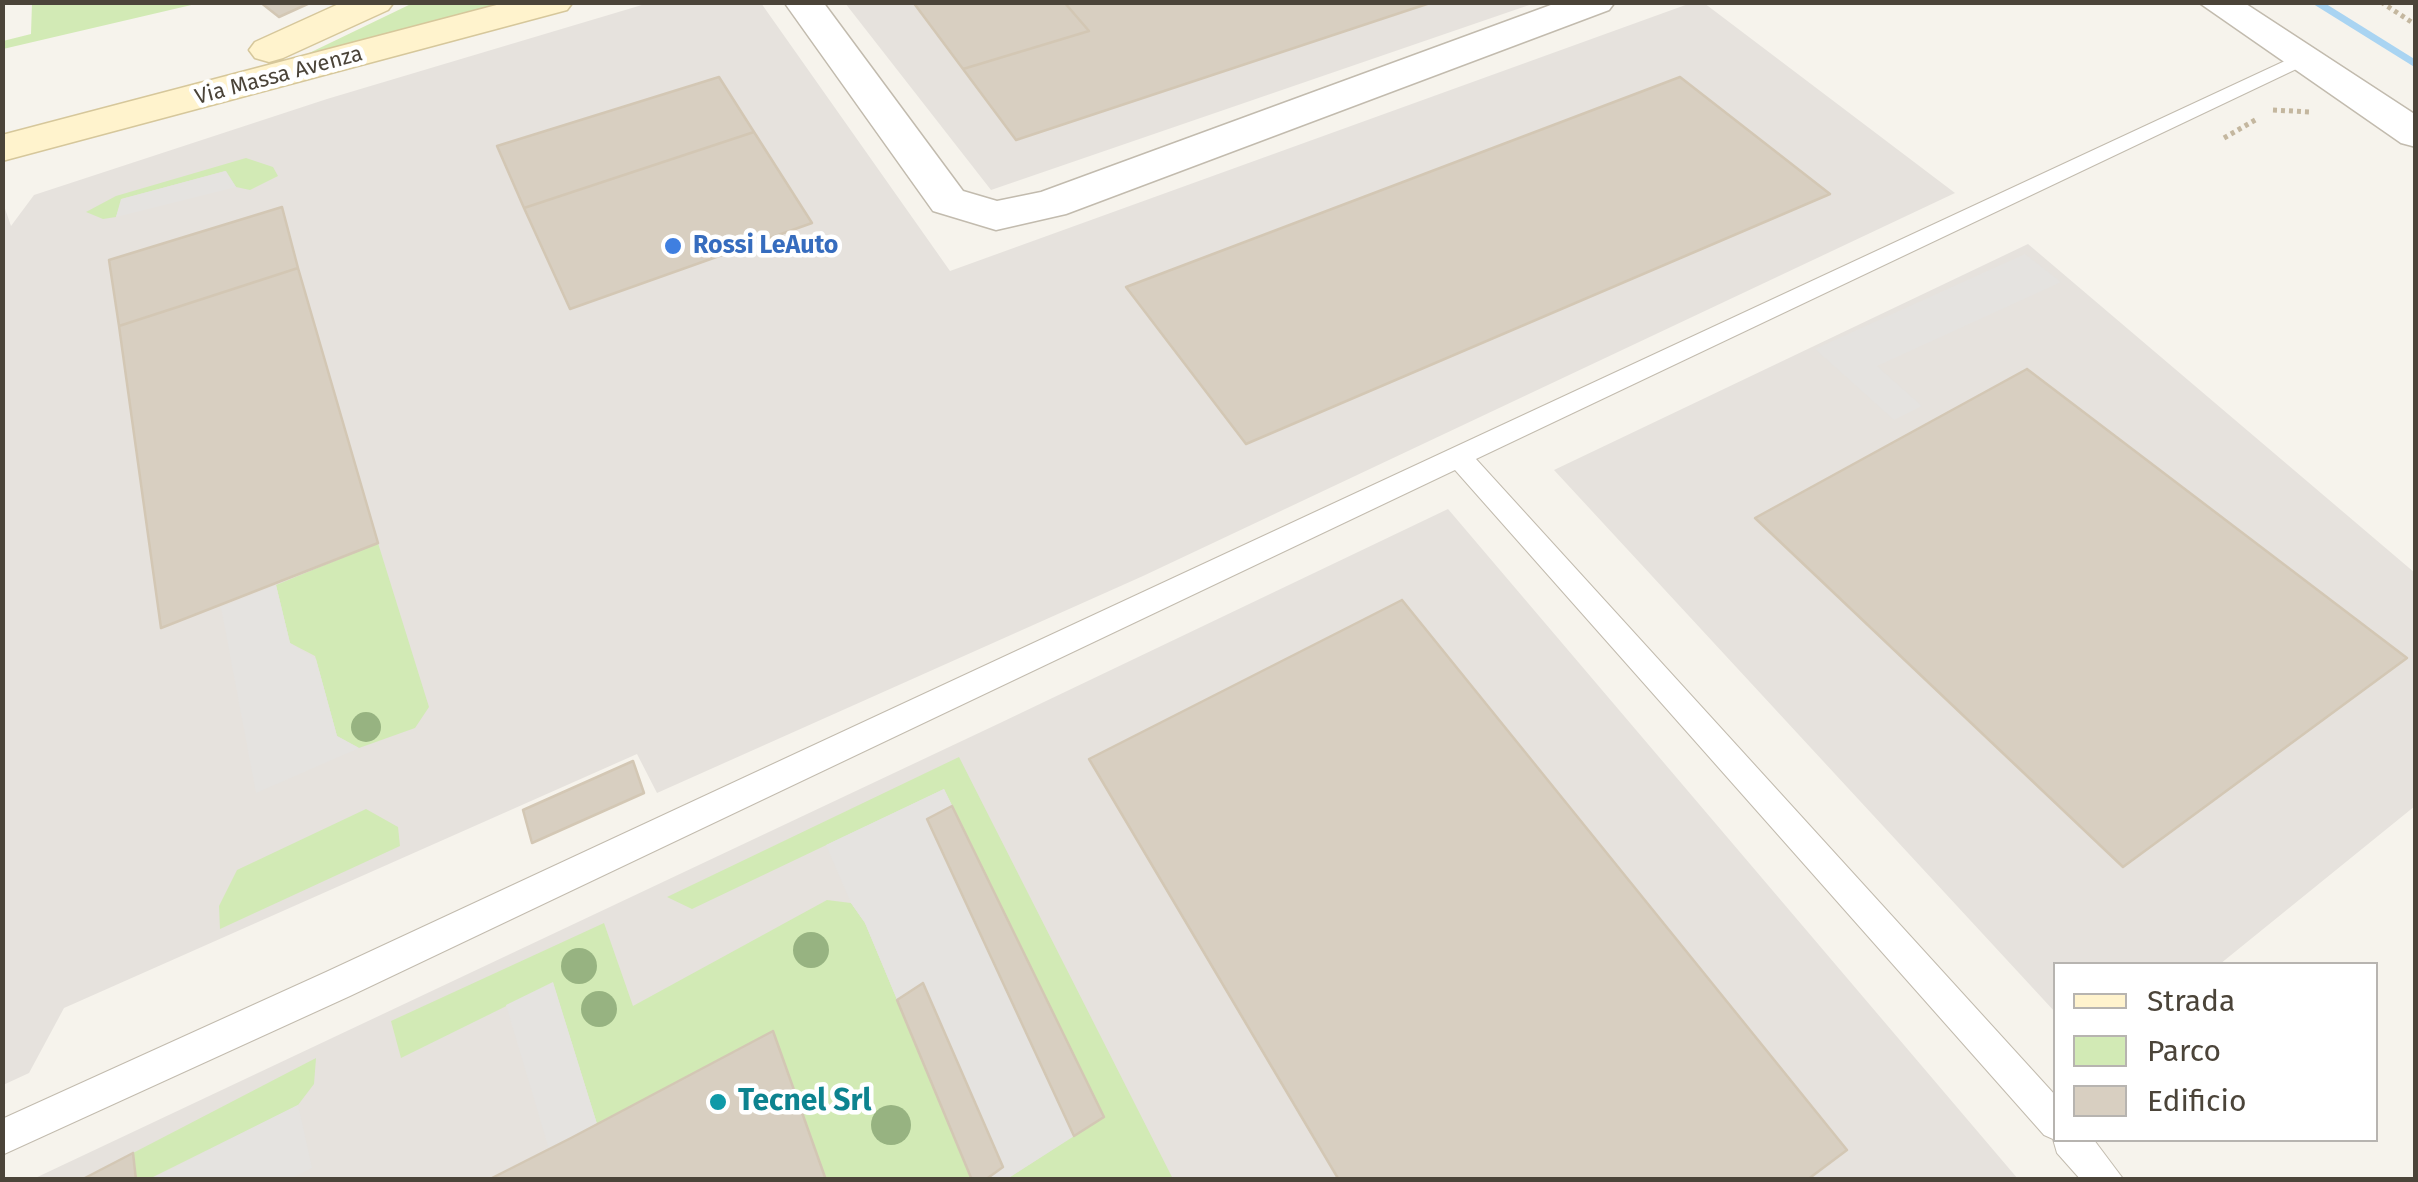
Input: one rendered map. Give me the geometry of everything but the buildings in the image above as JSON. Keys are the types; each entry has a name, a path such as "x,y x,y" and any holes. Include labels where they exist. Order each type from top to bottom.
{"main road":[{"name":"Via Massa Avenza","path":"2,127 220,69 376,2"},
{"name":"Via Massa Avenza","path":"2,148 554,2"}],"street":[{"path":"803,2 948,201 996,216 1052,204 1596,2"},
{"path":"2218,2 2416,134"}],"lane":[{"path":"2,1136 338,984 2302,59"},
{"path":"1458,456 2053,1120"},
{"path":"2072,1142 2106,1180"}],"path":[{"path":"2381,2 2416,26"},
{"path":"2224,138 2274,109 2321,116"}],"shaded area":[{"path":"652,2 761,3 950,271 1691,3 1704,3 1955,193 1143,576 657,793 637,754 64,1008 29,1073 3,1085 2,200 11,226 34,195 327,99"},
{"path":"845,3 1535,3 991,190"},
{"path":"226,171 236,187 116,217 121,199"},
{"path":"2028,244 2415,573 2415,806 2222,962 2053,962 2053,1010 1554,470"},
{"path":"2025,254 2061,282 1877,366 1922,406 1894,420 1815,349"},
{"path":"1448,509 2018,1179 31,1180 1000,723"},
{"path":"276,585 290,643 316,659 337,736 359,748 256,793 221,607"},
{"path":"944,789 1104,1117 1007,1179 972,1179 865,923 851,903 826,845"},
{"path":"553,982 597,1124 549,1149 506,1005"},
{"path":"298,1105 312,1168 290,1179 151,1179"}],"green space":[{"path":"32,2 200,3 3,49 3,41 31,34"},
{"path":"413,3 494,3 475,16 303,56"},
{"path":"246,158 273,167 278,176 250,190 236,187 225,171 122,199 116,217 103,219 86,212 116,196"},
{"path":"378,543 429,707 415,728 359,748 337,736 315,656 290,643 276,585"},
{"path":"959,757 1173,1179 1007,1179 1104,1116 944,789 692,909 667,897"},
{"path":"366,809 398,827 400,846 220,929 219,906 237,870"},
{"path":"827,900 851,903 865,923 972,1179 826,1179 773,1031 597,1124 553,983 401,1058 391,1021 604,923 633,1006"},
{"path":"316,1058 314,1084 298,1105 149,1179 136,1179 133,1153"}],"waterway":[{"path":"2315,2 2416,65"}],"place":[{"name":"Rossi LeAuto","path":"673,246"},
{"name":"Tecnel Srl","path":"718,1102"}]}
